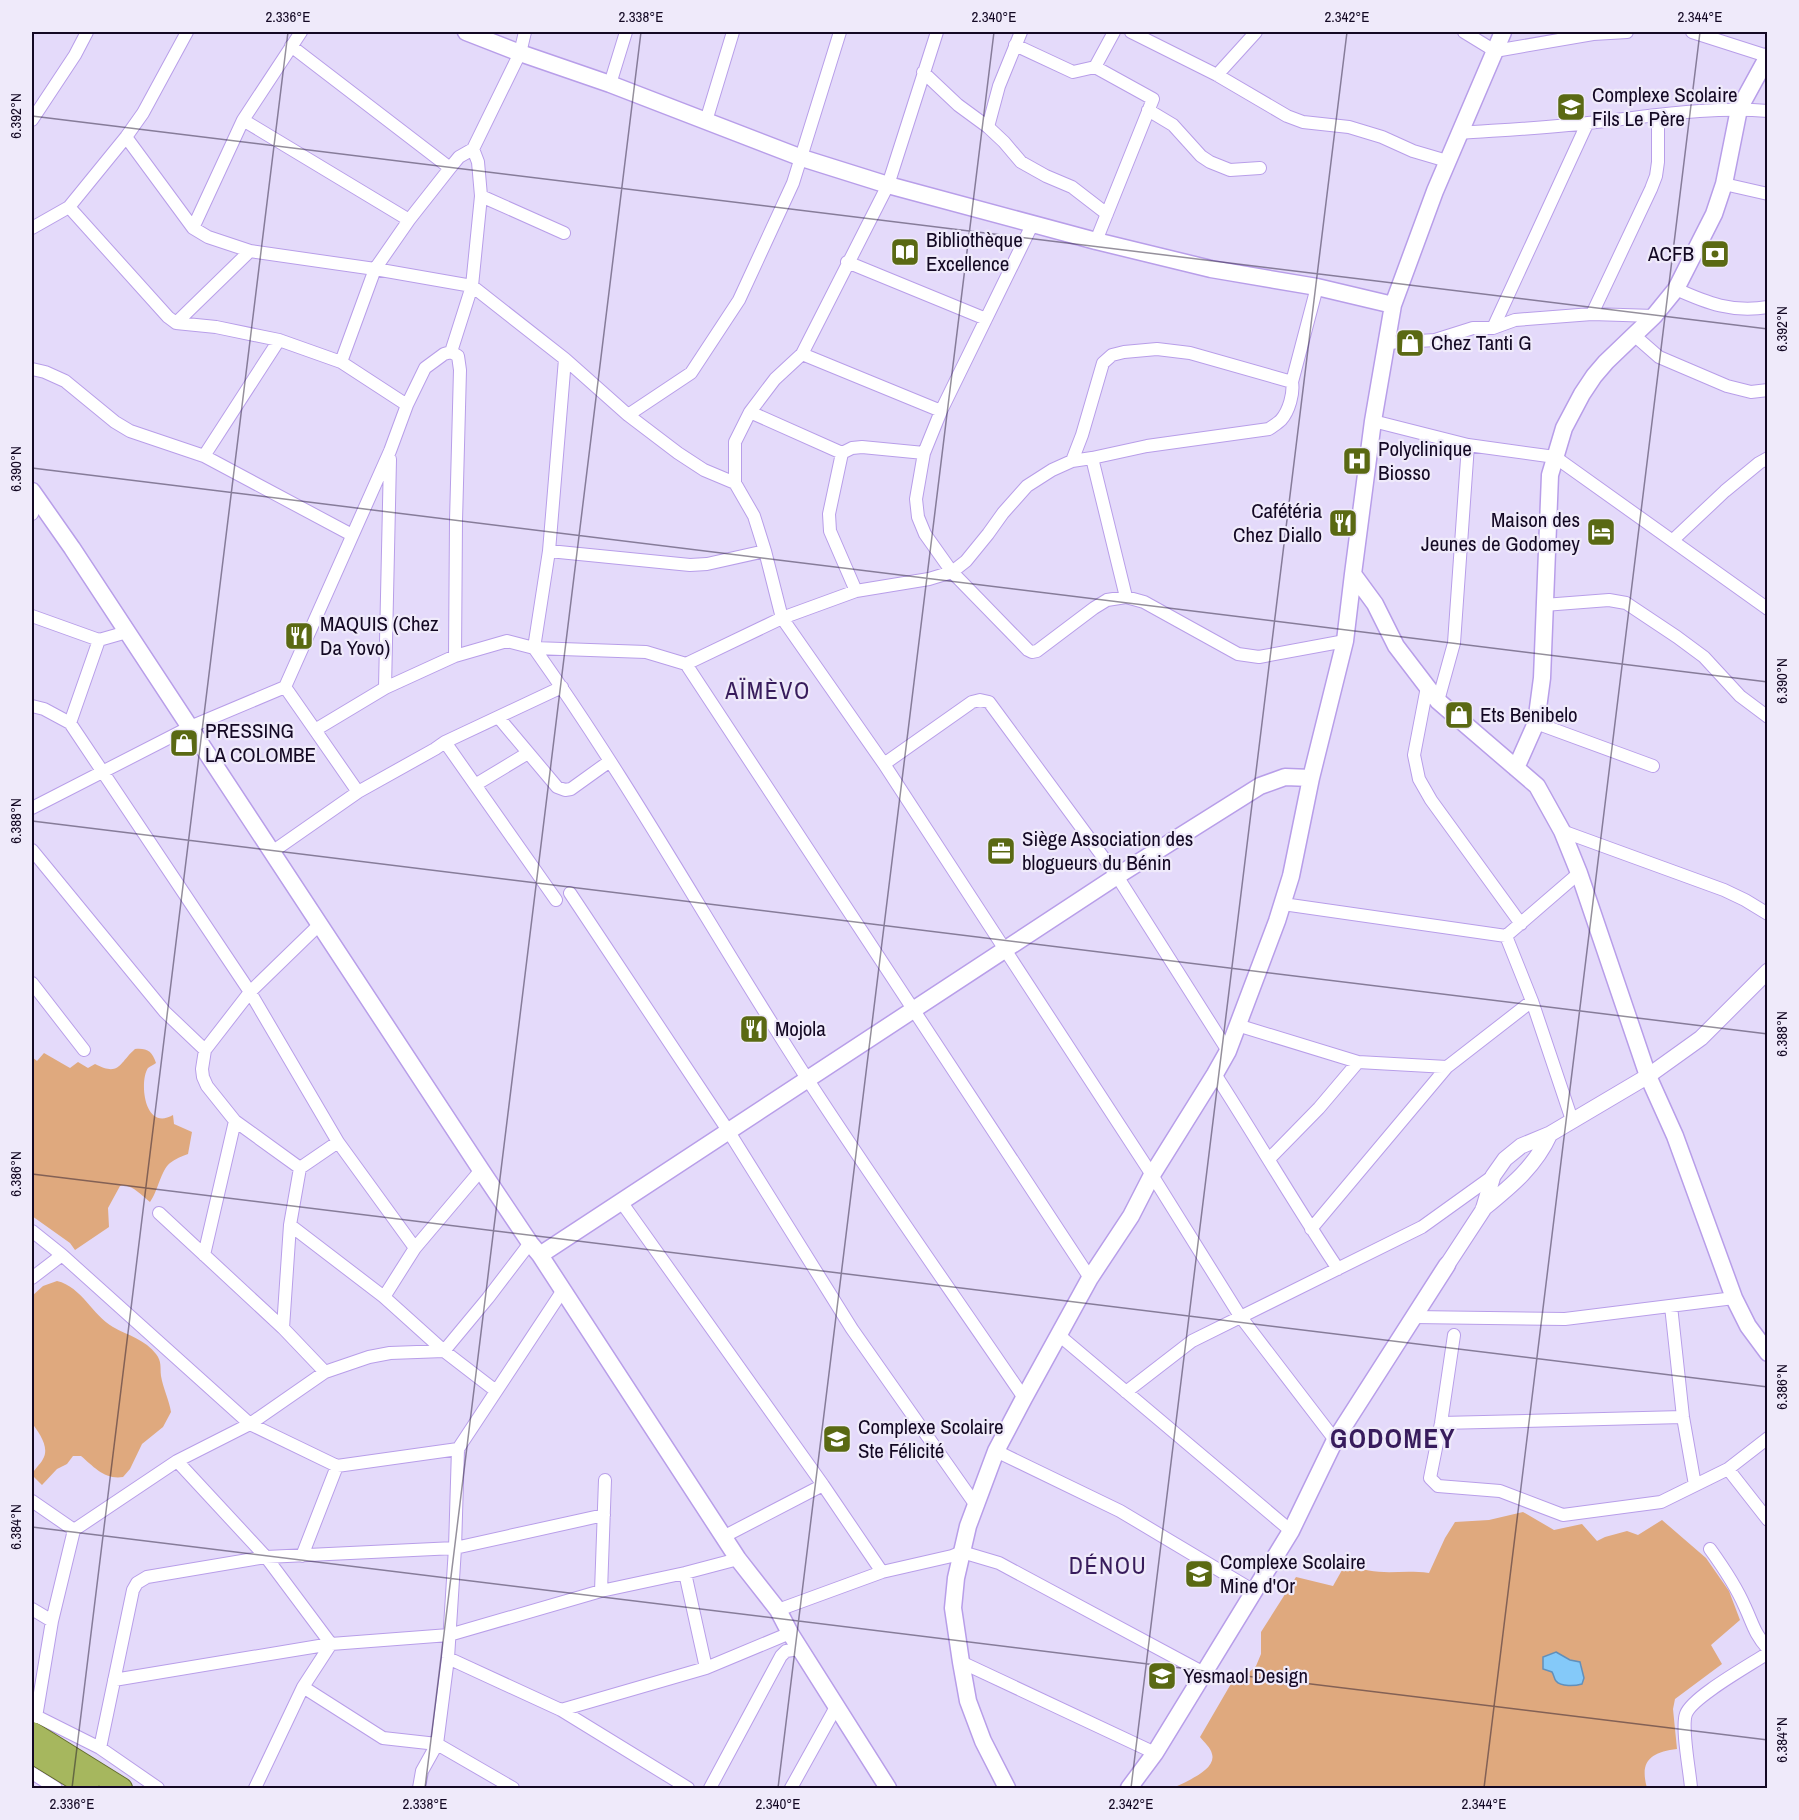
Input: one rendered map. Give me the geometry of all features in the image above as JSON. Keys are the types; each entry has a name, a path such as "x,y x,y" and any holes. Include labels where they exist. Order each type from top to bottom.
{"highway":[{"path":"33,1721 122,1788"},
{"path":"32,1753 89,1788"}],"main road":[{"path":"466,32 610,84 802,158 888,185 1096,241 1211,268 1317,287 1393,305"},
{"path":"1007,1788 979,1731 968,1701 954,1608 956,1578 975,1504 996,1451 1090,1278 1131,1216 1152,1175 1228,1050 1283,904 1345,641 1374,421 1393,305 1447,161 1503,32"},
{"path":"1516,768 1536,723 1542,678 1549,485 1564,428 1582,394 1606,362 1635,336 1676,290 1714,214 1724,184 1739,109 1767,56"},
{"path":"34,502 72,548 481,1170 563,1290 723,1537 778,1610 790,1634 888,1788"},
{"path":"1353,574 1375,604 1396,646 1427,687 1438,700 1537,786 1562,831 1579,873 1648,1076 1674,1136 1734,1298 1748,1326 1767,1353"},
{"path":"535,1249 622,1203 1118,876 1260,786 1285,777 1311,778"},
{"path":"1129,1788 1155,1753 1291,1531 1335,1440 1447,1265"}],"street":[{"path":"32,120 75,55 87,32"},
{"path":"32,228 69,207 126,137 143,113 187,32"},
{"path":"193,228 243,120 301,32"},
{"path":"341,362 375,269 409,220 450,168 459,157 473,149 520,53 525,32"},
{"path":"610,84 626,32"},
{"path":"706,121 733,32"},
{"path":"628,414 691,373 739,300 793,183 840,32"},
{"path":"937,32 888,185 802,354 775,379 750,412 735,442 735,483 754,516 782,618 884,764 1152,1175 1240,1316 1335,1440"},
{"path":"988,127 999,86 1021,32"},
{"path":"1095,67 1114,32"},
{"path":"1131,32 1217,75 1287,116 1303,122 1349,128 1382,137 1413,151 1447,161"},
{"path":"1217,75 1256,32"},
{"path":"1464,32 1495,51 1594,33 1627,32"},
{"path":"1692,32 1767,56"},
{"path":"1015,45 1073,72 1095,67 1153,99 1096,241"},
{"path":"291,46 450,168"},
{"path":"923,72 958,105 988,127 1021,162 1072,188 1107,214"},
{"path":"1459,133 1587,124 1658,115 1739,109 1767,111"},
{"path":"1148,110 1173,125 1201,156 1210,162 1230,170 1260,168"},
{"path":"1592,314 1652,189 1656,176 1658,115"},
{"path":"243,120 409,220"},
{"path":"1492,328 1587,124"},
{"path":"126,137 193,228 208,237 250,251 472,286 565,359 628,414 678,453 704,470 735,483"},
{"path":"451,352 472,286 481,196 478,162 473,149"},
{"path":"1724,184 1767,194"},
{"path":"481,196 564,233"},
{"path":"69,207 168,317 176,323 216,327 279,340 341,362 407,405"},
{"path":"1033,223 941,411 924,453 916,500 918,517 925,534 952,572 1032,652 1037,651 1107,600 1125,597 1144,602 1238,654 1259,657 1345,641"},
{"path":"176,323 250,251"},
{"path":"847,262 986,319"},
{"path":"686,664 782,618 856,591 929,579 952,572 966,561 1027,486 1052,470 1072,461 1147,446 1269,429 1282,419 1286,412 1317,287"},
{"path":"1676,290 1710,304 1754,309 1767,307"},
{"path":"1387,343 1435,339 1473,328 1492,328 1515,320 1592,314 1654,316"},
{"path":"1635,336 1659,357 1727,386 1751,392 1767,390"},
{"path":"204,456 279,340"},
{"path":"1072,461 1103,363 1112,355 1157,349 1190,353 1292,382"},
{"path":"32,808 190,727 285,687 425,368 444,354 451,352 458,356 460,370 455,657"},
{"path":"802,354 941,411"},
{"path":"565,359 549,551 534,648 610,761 808,1080 1024,1398"},
{"path":"32,369 65,381 115,422 130,431 204,456 352,535"},
{"path":"750,412 842,453"},
{"path":"1374,421 1468,445 1555,457 1767,609"},
{"path":"1438,700 1454,643 1468,445"},
{"path":"842,453 852,448 862,447 924,453"},
{"path":"385,688 390,451"},
{"path":"842,453 829,514 829,524 856,591"},
{"path":"1092,458 1125,597"},
{"path":"1673,540 1725,491 1767,458"},
{"path":"549,551 690,565 707,564 765,551"},
{"path":"1544,605 1609,600 1626,603 1704,657 1740,696 1767,717"},
{"path":"32,616 99,640 127,632"},
{"path":"70,723 99,640"},
{"path":"315,730 385,688 455,657 507,641 534,648 646,652 686,664 1090,1278"},
{"path":"285,687 358,792"},
{"path":"272,852 358,792 445,742 562,687"},
{"path":"1427,687 1414,755 1419,779 1431,800 1521,924"},
{"path":"884,764 972,702 980,700 989,702 1118,876 1228,1050"},
{"path":"32,706 44,709 70,723 250,992 338,1142 415,1248"},
{"path":"499,718 557,787 565,790 571,789 610,761"},
{"path":"1536,723 1653,766"},
{"path":"445,742 556,900"},
{"path":"475,785 528,753"},
{"path":"1562,831 1724,890 1767,914"},
{"path":"32,850 165,1012 205,1050"},
{"path":"1283,904 1506,936 1579,873"},
{"path":"570,893 729,1132 852,1329 975,1504"},
{"path":"300,1168 235,1121 207,1086 203,1077 202,1060 205,1050 250,992 320,924"},
{"path":"1506,936 1532,1001 1572,1120"},
{"path":"1126,1392 1192,1341 1422,1227 1493,1176 1506,1159 1521,1146 1550,1134 1648,1076 1701,1038 1767,971"},
{"path":"32,983 84,1050"},
{"path":"1311,1229 1447,1067 1532,1001"},
{"path":"1237,1025 1358,1062 1447,1067"},
{"path":"1269,1159 1319,1108 1358,1062"},
{"path":"1215,1074 1338,1269"},
{"path":"204,1255 235,1121"},
{"path":"1483,1210 1535,1162 1543,1151 1550,1134"},
{"path":"283,1328 290,1225 300,1168 338,1142"},
{"path":"384,1298 415,1248 481,1170"},
{"path":"1447,1265 1483,1210 1493,1176"},
{"path":"622,1203 824,1485 882,1572"},
{"path":"159,1213 283,1328 325,1372"},
{"path":"290,1225 384,1298 444,1351 496,1392"},
{"path":"32,1231 62,1255 250,1424 337,1466 459,1449"},
{"path":"158,1788 100,1748 33,1721 52,1622 75,1530 177,1461 250,1424 325,1372 380,1355 444,1351 535,1249"},
{"path":"32,1278 62,1255"},
{"path":"419,1788 422,1772 437,1744 448,1658 459,1449 563,1290"},
{"path":"1413,1317 1565,1319 1734,1298"},
{"path":"1671,1306 1683,1418 1695,1485"},
{"path":"1455,1335 1442,1423 1430,1478 1438,1486 1500,1491 1563,1515 1661,1502 1728,1470 1767,1438"},
{"path":"1060,1336 1291,1531"},
{"path":"1442,1423 1683,1418"},
{"path":"996,1451 1120,1511 1254,1590"},
{"path":"177,1461 266,1557 331,1644"},
{"path":"302,1556 337,1466"},
{"path":"1728,1470 1767,1520"},
{"path":"601,1591 605,1480"},
{"path":"723,1537 824,1485"},
{"path":"32,1501 75,1530"},
{"path":"100,1748 133,1590 137,1582 147,1577 266,1557 455,1548 603,1515"},
{"path":"1710,1549 1742,1601 1758,1638 1767,1649"},
{"path":"778,1610 882,1572 962,1552 999,1563 1204,1673"},
{"path":"114,1680 331,1644 449,1635 601,1591 738,1559"},
{"path":"685,1573 706,1668"},
{"path":"32,1609 52,1622"},
{"path":"561,1710 706,1668 790,1634"},
{"path":"255,1788 303,1687 331,1644"},
{"path":"710,1788 781,1656 786,1651 800,1649"},
{"path":"1691,1788 1685,1733 1686,1713 1698,1699 1767,1653"},
{"path":"448,1658 561,1710 688,1788"},
{"path":"961,1662 1155,1753"},
{"path":"303,1687 384,1737 437,1744 513,1788"},
{"path":"792,1788 836,1707"},
{"path":"32,1773 56,1788"}],"shaded area":[{"path":"135,1049 148,1051 156,1063 148,1068 145,1074 144,1093 150,1111 156,1117 163,1118 173,1115 174,1124 192,1132 188,1154 167,1166 150,1202 132,1188 120,1186 108,1208 109,1227 75,1250 70,1243 32,1216 32,1057 37,1061 44,1053 70,1068 78,1062 88,1068 95,1064 103,1068 114,1069"},
{"path":"57,1281 73,1289 113,1327 147,1345 159,1360 171,1412 163,1427 142,1444 130,1469 123,1477 105,1475 81,1456 73,1456 42,1485 32,1475 43,1459 45,1450 43,1440 32,1423 32,1296 43,1286"},
{"path":"1523,1512 1554,1530 1582,1524 1597,1541 1627,1531 1638,1535 1662,1520 1706,1558 1729,1591 1740,1620 1711,1645 1722,1664 1675,1699 1673,1709 1677,1749 1654,1755 1646,1764 1647,1788 1173,1788 1199,1775 1210,1765 1211,1752 1200,1737 1232,1682 1245,1676 1256,1666 1261,1654 1261,1632 1296,1577 1333,1586 1346,1563 1377,1572 1429,1573 1455,1522 1489,1520","holes":["1556,1652 1581,1664 1584,1678 1555,1679 1552,1672 1546,1670 1543,1657"]}],"water":[{"path":"1556,1652 1570,1660 1580,1662 1584,1678 1582,1684 1572,1686 1558,1683 1552,1672 1543,1669 1543,1657"}],"place":[{"name":"Complexe Scolaire Fils Le Père","path":"1571,107"},
{"name":"Bibliothèque Excellence","path":"905,252"},
{"name":"ACFB","path":"1715,254"},
{"name":"Chez Tanti G","path":"1410,343"},
{"name":"Polyclinique Biosso","path":"1357,461"},
{"name":"Cafétéria Chez Diallo","path":"1343,523"},
{"name":"Maison des Jeunes de Godomey","path":"1601,532"},
{"name":"MAQUIS (Chez Da Yovo)","path":"299,636"},
{"name":"Ets Benibelo","path":"1459,715"},
{"name":"PRESSING LA COLOMBE","path":"184,743"},
{"name":"Siège Association des blogueurs du Bénin","path":"1001,851"},
{"name":"Mojola","path":"754,1029"},
{"name":"Complexe Scolaire Ste Félicité","path":"837,1439"},
{"name":"Complexe Scolaire Mine d'Or","path":"1199,1574"},
{"name":"Yesmaol Design","path":"1162,1676"}],"district":[{"name":"AÏMÈVO","path":"768,691"},
{"name":"GODOMEY","path":"1393,1439"},
{"name":"DÉNOU","path":"1108,1566"}]}
